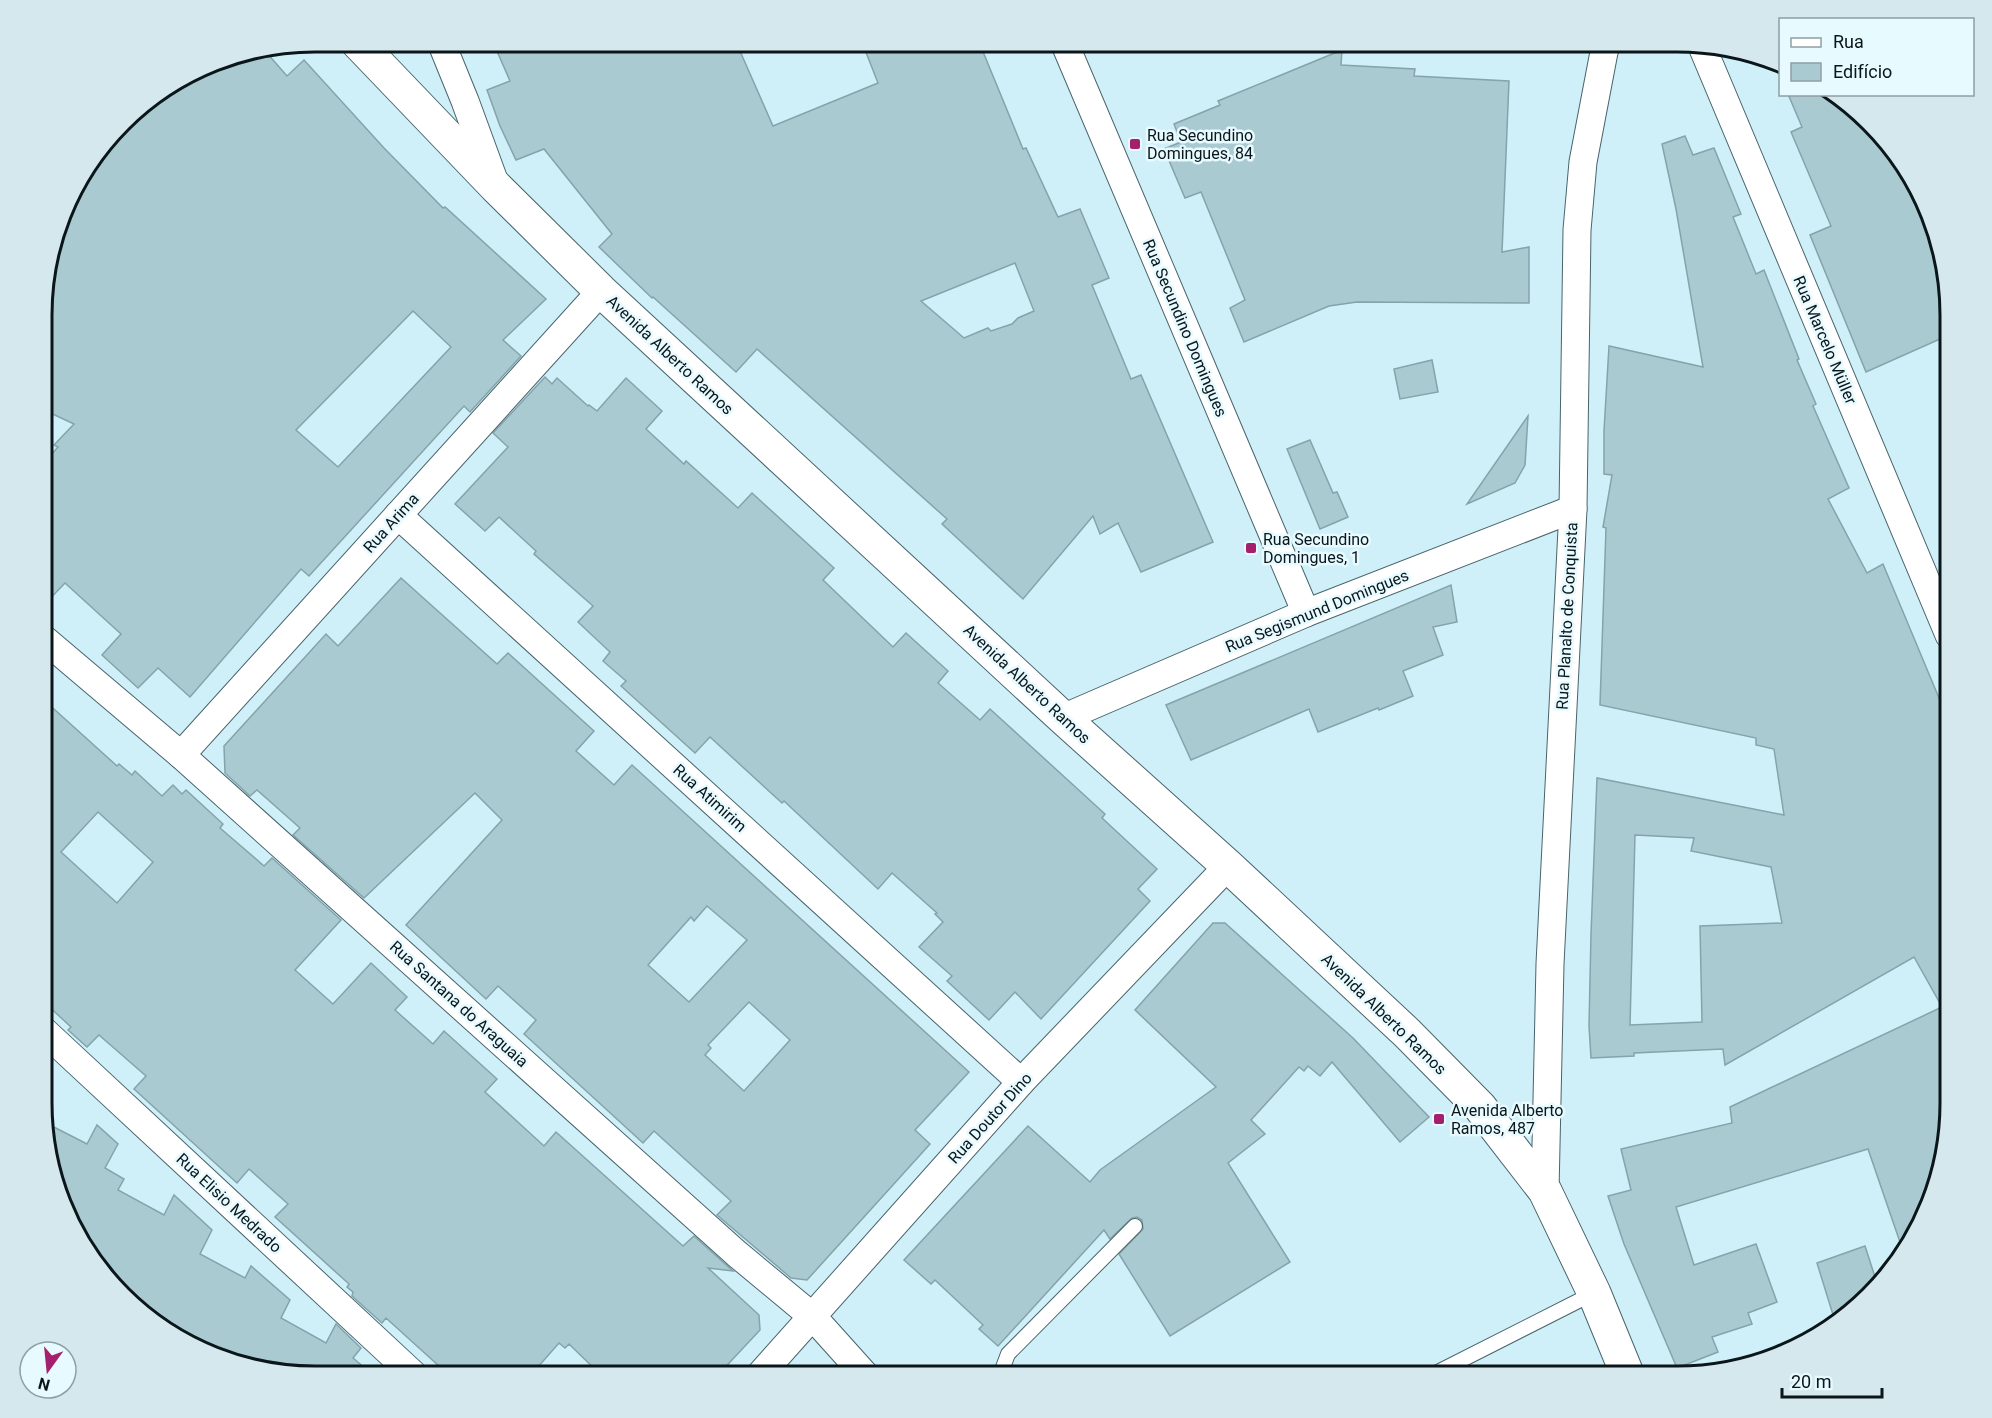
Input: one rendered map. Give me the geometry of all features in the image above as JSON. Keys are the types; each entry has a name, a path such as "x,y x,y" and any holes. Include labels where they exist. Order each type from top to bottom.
{"main road":[{"name":"Avenida Alberto Ramos","path":"367,52 496,187 601,291 1063,718 1228,866 1407,1033 1480,1107 1545,1191 1594,1293 1623,1366"}],"street":[{"path":"445,52 496,187"},
{"name":"Rua Secundino Domingues","path":"1068,52 1306,613"},
{"name":"Rua Planalto de Conquista","path":"1545,1191 1550,964 1573,509 1577,230 1582,162 1604,52"},
{"name":"Rua Marcelo Müller","path":"1705,54 1940,614"},
{"name":"Rua Arima","path":"181,755 601,291"},
{"name":"Rua Segismund Domingues","path":"1063,718 1306,613 1573,509"},
{"name":"Rua Atimirim","path":"399,515 1021,1082"},
{"name":"Rua Santana do Araguaia","path":"52,646 181,755 737,1254 813,1317 857,1366"},
{"name":"Rua Doutor Dino","path":"768,1366 1021,1082 1228,866"},
{"name":"Rua Elisio Medrado","path":"52,1038 403,1366"}],"lane":[{"path":"1004,1366 1008,1354 1135,1226"},
{"path":"1450,1366 1594,1293"}],"building":[{"path":"497,52 740,52 773,126 878,83 866,52 983,52 1023,149 1026,148 1058,217 1080,209 1109,278 1092,285 1131,379 1141,375 1213,542 1141,572 1118,523 1100,534 1093,516 1023,599 942,524 947,519 757,349 736,372 652,298 599,247 612,234 544,149 516,160 487,90 510,81","holes":["1015,263 1034,311 1018,318 1012,324 991,331 988,328 964,338 921,301"]},
{"path":"1337,52 1342,52 1341,65 1415,69 1414,76 1509,81 1502,252 1529,247 1529,303 1357,302 1329,306 1244,342 1230,308 1245,300 1201,192 1185,198 1164,149 1181,142 1174,124 1220,105 1218,101"},
{"path":"270,57 287,76 304,60 384,148 443,208 445,207 546,299 503,340 521,356 470,412 464,406 309,576 301,569 190,697 158,668 138,688 102,655 121,634 65,583 52,597 52,454 58,447 54,445 74,424 52,414 53,298 61,247 72,215 97,169 129,129 155,107 184,88 215,72 247,61","holes":["413,311 451,347 338,467 296,430"]},
{"path":"1789,96 1821,96 1863,129 1885,155 1904,184 1920,215 1931,247 1939,298 1940,339 1866,372 1810,235 1831,226 1791,132 1802,127"},
{"path":"1685,136 1693,155 1714,148 1741,214 1733,217 1756,274 1764,270 1816,404 1813,406 1849,488 1828,499 1867,573 1883,564 1940,700 1940,1003 1914,957 1725,1065 1723,1049 1634,1053 1634,1056 1591,1058 1589,1026 1597,778 1784,815 1774,749 1756,745 1756,738 1600,705 1606,528 1603,527 1612,475 1604,474 1609,346 1703,367 1676,209 1662,144","holes":["1635,835 1694,838 1691,851 1771,867 1782,923 1700,926 1702,1022 1630,1025"]},
{"path":"1432,360 1438,392 1400,399 1394,369"},
{"path":"545,377 552,384 557,378 588,406 597,411 626,378 662,411 646,429 738,508 752,493 834,568 823,580 893,647 906,633 948,671 938,683 980,720 990,709 1105,814 1102,818 1157,869 1138,889 1150,901 1041,1019 1015,992 989,1020 947,981 952,976 919,947 943,922 935,914 937,913 892,873 878,889 784,801 782,803 710,737 695,753 621,686 626,681 603,661 610,652 578,622 593,606 534,554 536,551 499,517 485,531 455,504 508,447 493,433"},
{"path":"1528,416 1525,465 1515,483 1467,504"},
{"path":"1310,440 1333,493 1337,492 1348,517 1320,529 1287,449"},
{"path":"401,578 497,664 508,653 594,731 576,751 614,785 632,765 969,1072 915,1130 930,1144 807,1280 791,1278 717,1215 731,1201 654,1131 643,1143 524,1034 536,1020 498,986 486,999 406,925 502,820 475,793 364,898 293,835 300,828 257,790 250,796 225,773 224,746 326,634 338,646","holes":["707,906 747,940 689,1002 648,965 691,917 694,921","749,1002 790,1040 744,1091 705,1055 711,1048 708,1045"]},
{"path":"1451,585 1457,622 1433,627 1443,655 1403,671 1413,696 1318,732 1309,709 1191,760 1166,705"},
{"path":"52,707 117,766 119,764 132,775 135,771 162,796 173,785 182,794 186,790 223,824 220,828 264,866 272,858 341,920 295,970 333,1004 371,963 407,997 395,1010 433,1044 444,1031 497,1079 485,1092 544,1146 556,1132 683,1246 694,1236 733,1271 708,1268 759,1315 760,1330 726,1366 592,1366 569,1344 565,1348 559,1343 539,1366 439,1366 386,1318 382,1323 352,1296 353,1292 347,1287 349,1284 275,1217 288,1204 249,1169 237,1183 134,1089 146,1076 99,1035 87,1047 68,1030 71,1027 52,1009","holes":["98,812 153,862 117,903 61,852"]},
{"path":"1213,923 1225,923 1353,1038 1429,1117 1400,1142 1332,1062 1320,1076 1308,1066 1304,1071 1299,1067 1251,1120 1265,1134 1228,1163 1290,1262 1170,1336 1119,1254 1143,1229 1142,1220 1137,1217 1132,1218 1110,1239 1104,1230 998,1346 979,1329 983,1325 935,1280 931,1284 904,1260 1028,1126 1090,1182 1100,1170 1216,1087 1135,1010"},
{"path":"1940,1008 1940,1103 1937,1137 1926,1187 1900,1241 1868,1149 1676,1207 1694,1265 1756,1244 1777,1302 1748,1313 1752,1324 1712,1337 1718,1352 1683,1366 1676,1366 1624,1244 1608,1196 1631,1190 1621,1149 1732,1123 1730,1107"},
{"path":"97,1125 118,1144 105,1168 124,1179 118,1190 164,1215 174,1195 212,1230 200,1254 245,1278 251,1266 290,1300 281,1318 326,1343 336,1324 361,1348 353,1358 362,1366 298,1365 247,1357 199,1338 155,1311 129,1289 107,1263 88,1234 66,1187 54,1127 87,1144"},
{"path":"1865,1246 1875,1275 1863,1289 1833,1314 1817,1263"}],"place":[{"name":"Rua Secundino Domingues, 84","path":"1135,144"},
{"name":"Rua Secundino Domingues, 1","path":"1251,548"},
{"name":"Avenida Alberto Ramos, 487","path":"1439,1119"}]}
